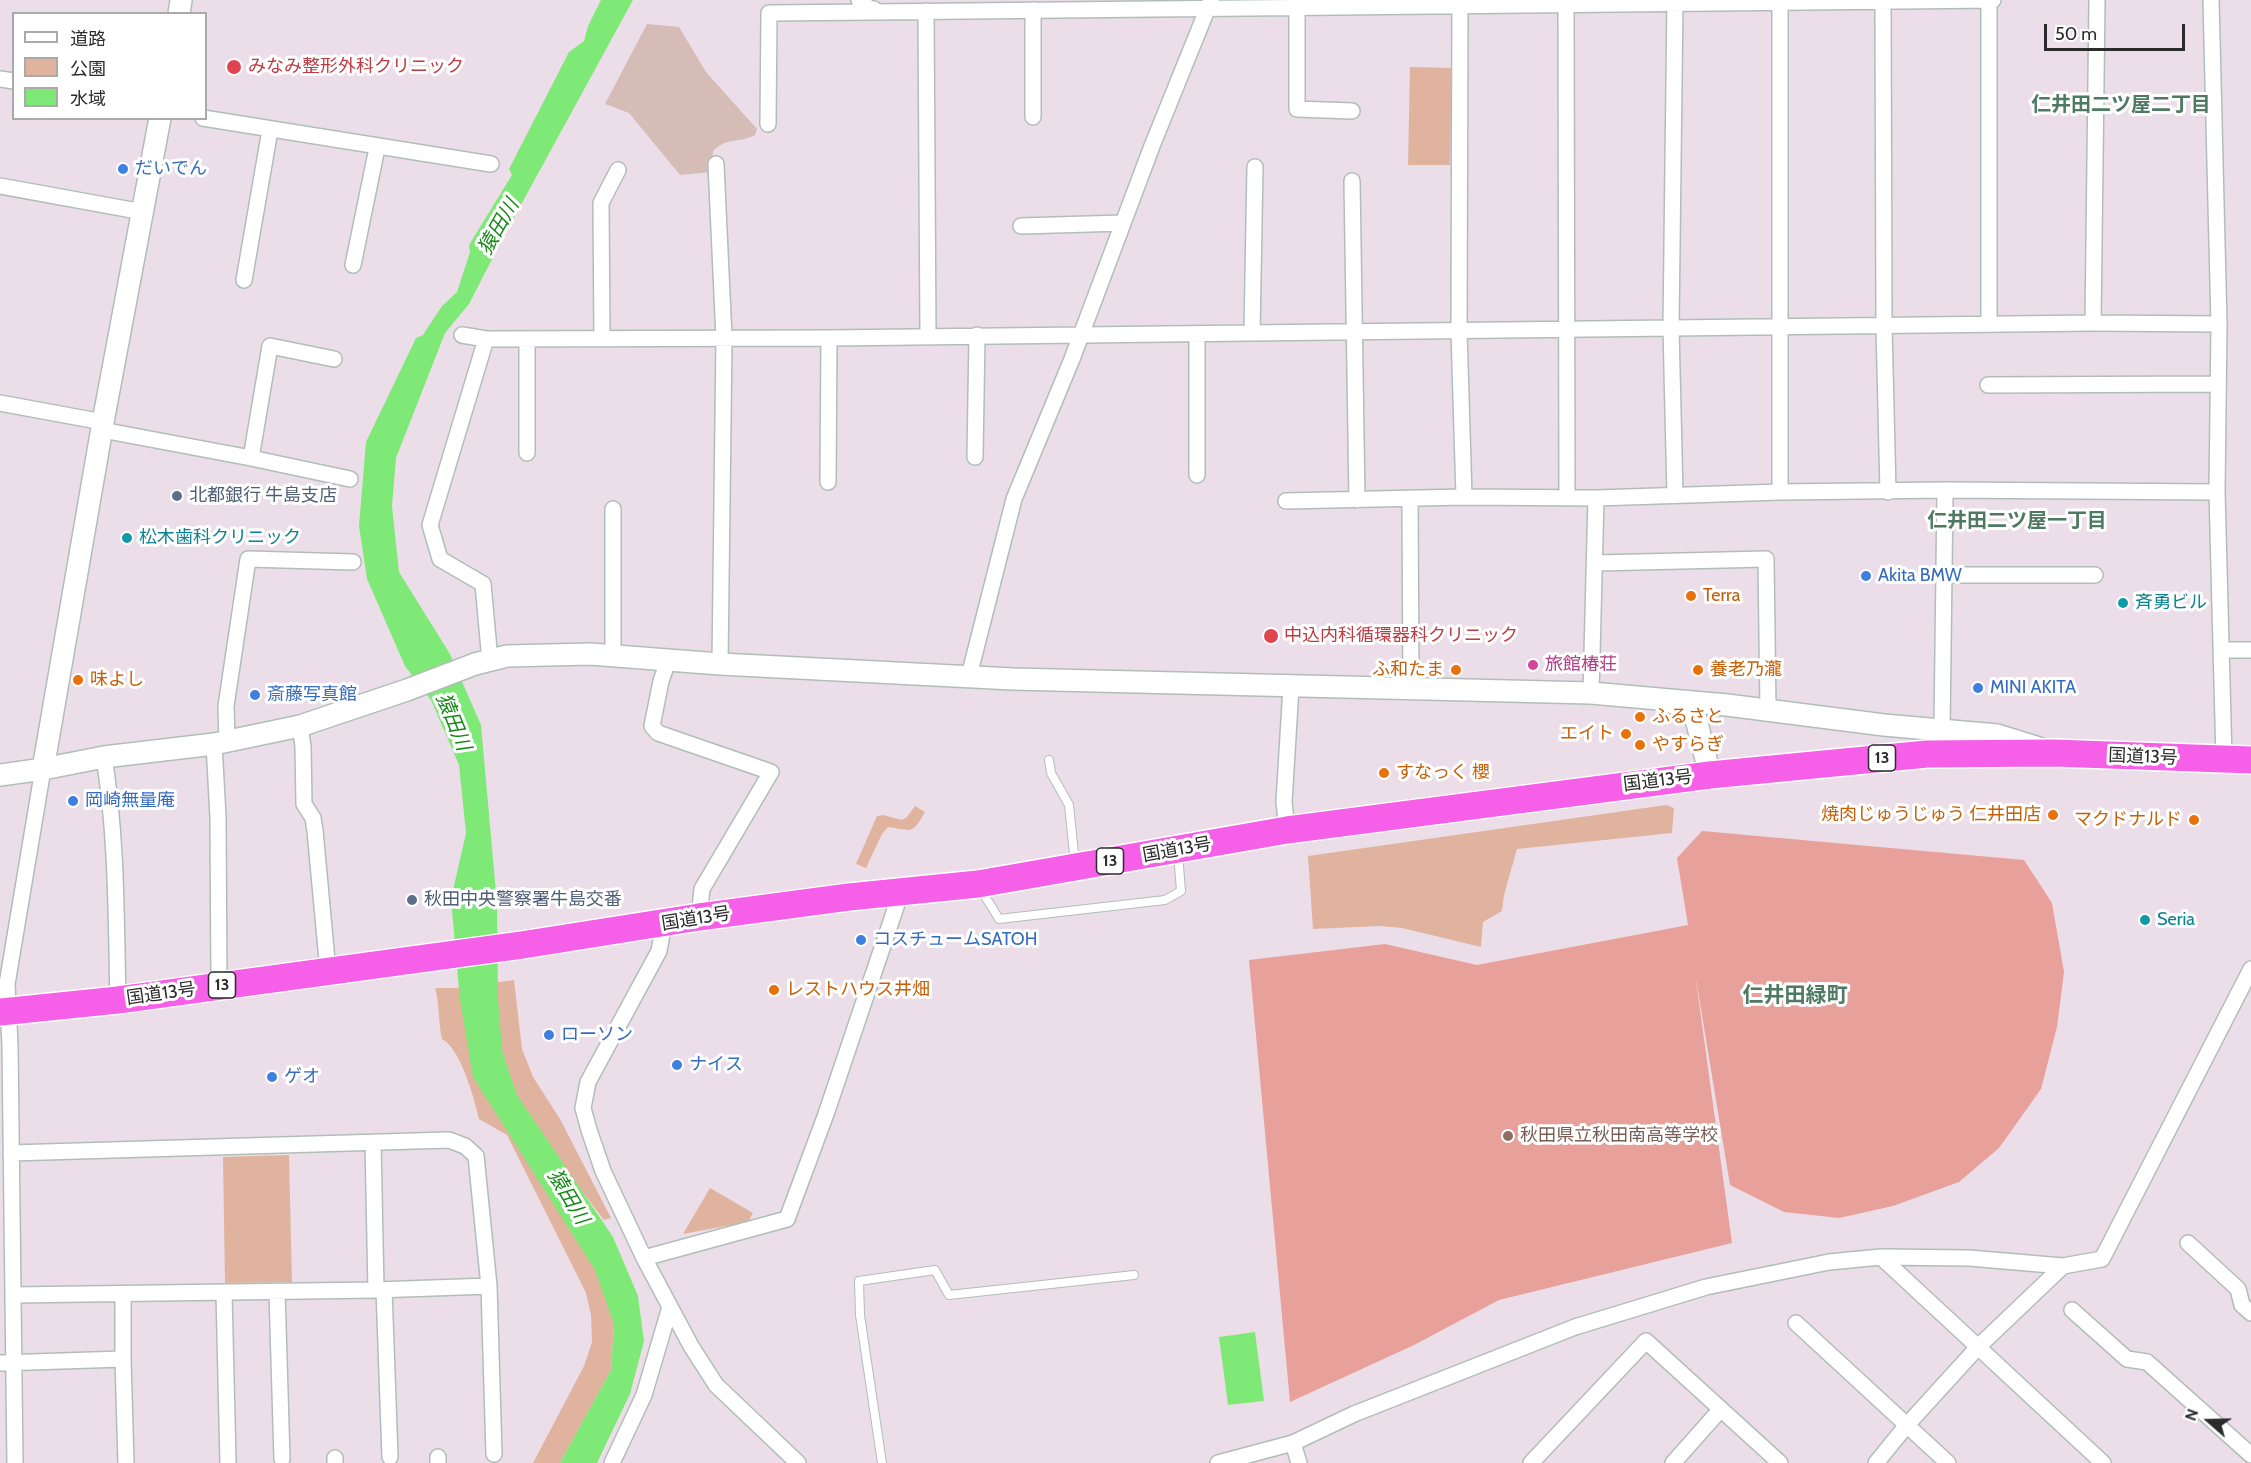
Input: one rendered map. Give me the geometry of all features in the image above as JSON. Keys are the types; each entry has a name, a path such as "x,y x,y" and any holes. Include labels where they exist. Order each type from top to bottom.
{"highway":[{"name":"国道13号","path":"4,1012 118,1000 510,947 699,917 978,884 1287,830 1710,775 1927,754 2053,753 2251,760"}],"street":[{"path":"859,0 874,6"},
{"path":"1989,0 1989,324"},
{"path":"768,124 769,13 874,6 926,11 979,5 1033,10 1083,5 1209,4 1297,7 1353,3 1994,0"},
{"path":"2092,323 2097,0"},
{"path":"2211,0 2219,324 2217,492 2224,759"},
{"path":"1780,1 1780,492"},
{"path":"1883,1 1884,326 1888,492"},
{"path":"1566,2 1567,498"},
{"path":"1675,2 1671,328 1676,495"},
{"path":"1460,3 1459,331 1464,497"},
{"path":"969,676 1014,499 1081,335 1209,4"},
{"path":"1297,7 1297,109 1352,111"},
{"path":"1033,10 1033,117"},
{"path":"926,11 928,337"},
{"path":"207,119 377,148 491,164"},
{"path":"15,1463 7,1362 13,1295 4,1012 7,984 103,426 160,120"},
{"path":"244,279 270,130"},
{"path":"353,265 377,148"},
{"path":"716,164 724,338 720,664"},
{"path":"1252,333 1255,167"},
{"path":"602,339 601,203 618,170"},
{"path":"1352,181 1353,332 1358,500"},
{"path":"0,186 143,212"},
{"path":"1021,226 1123,222"},
{"path":"462,335 486,339 829,338 1989,324 2219,324"},
{"path":"1197,334 1197,475"},
{"path":"975,457 977,336"},
{"path":"828,482 829,338"},
{"path":"482,662 483,584 440,559 430,525 486,339"},
{"path":"527,339 527,453"},
{"path":"251,458 270,346 334,359"},
{"path":"1988,385 2217,384"},
{"path":"0,403 350,479"},
{"path":"1286,501 1464,497 1596,498 1945,490 2217,492"},
{"path":"1942,730 1945,490"},
{"path":"1410,498 1411,688"},
{"path":"1591,693 1596,498"},
{"path":"613,509 613,656"},
{"path":"219,986 220,743 248,559 353,562"},
{"path":"1596,563 1766,559 1768,710"},
{"path":"1944,576 2095,575"},
{"path":"2222,650 2251,650"},
{"path":"0,775 104,757 220,743 300,726 482,662 507,656 590,654 668,661 969,676 1291,687 1591,693 1997,735 2053,753"},
{"path":"668,661 652,726 658,733 771,772 702,889 699,917"},
{"path":"1287,830 1284,802 1291,687"},
{"path":"1668,701 1686,709 1696,719 1710,775"},
{"path":"300,726 303,746 304,804 313,818 315,831 328,971"},
{"path":"104,757 115,860 118,1000"},
{"path":"644,1258 787,1219 826,1114 901,892"},
{"path":"664,923 659,951 588,1082 584,1108 589,1130 603,1171 644,1258 691,1346 716,1385 798,1463"},
{"path":"1218,1463 1293,1443 1414,1389 1575,1327 1706,1287 1829,1262 1881,1257 1969,1258 2063,1266 2102,1259 2251,969"},
{"path":"7,1145 449,1140 465,1146 476,1156 489,1286 494,1454"},
{"path":"373,1142 390,1457"},
{"path":"2188,1243 2238,1289 2242,1305 2251,1313"},
{"path":"1881,1257 2103,1463"},
{"path":"1876,1463 1907,1425 1978,1347 2063,1266"},
{"path":"13,1295 277,1292 489,1286"},
{"path":"277,1292 282,1459"},
{"path":"224,1293 228,1463"},
{"path":"123,1294 126,1463"},
{"path":"612,1463 644,1395 670,1307"},
{"path":"2072,1310 2127,1359 2147,1362 2251,1455"},
{"path":"1796,1323 1948,1463"},
{"path":"1531,1463 1646,1341 1780,1463"},
{"path":"7,1362 123,1359"},
{"path":"1672,1463 1721,1409"},
{"path":"1293,1443 1299,1463"}],"lane":[{"path":"1049,760 1051,773 1068,805 1076,867"},
{"path":"978,884 999,919 1165,900 1181,891 1177,850"},
{"path":"882,1463 860,1315 859,1281 935,1270 949,1295 1134,1275"}],"green space":[{"path":"1410,67 1452,68 1450,165 1408,165"},
{"path":"1666,805 1674,808 1672,833 1517,849 1504,895 1502,911 1483,922 1481,947 1402,928 1380,926 1313,929 1308,856"},
{"path":"915,806 925,812 914,828 906,830 888,827 882,834 866,868 856,864 877,816 883,815 902,820"},
{"path":"514,980 522,1049 533,1077 560,1119 611,1218 604,1220 568,1173 504,1079 492,983"},
{"path":"435,988 463,988 591,1251 614,1324 611,1370 560,1463 533,1463 584,1366 592,1342 591,1315 586,1293 507,1135 479,1119 461,1063 449,1044 442,1039"},
{"path":"289,1155 292,1282 225,1283 223,1157"},
{"path":"710,1188 753,1213 748,1222 683,1234"}],"shaded area":[{"path":"647,24 679,27 706,72 757,129 755,135 724,143 713,151 711,172 680,175 629,113 605,104"},
{"path":"1702,831 2024,860 2052,903 2064,972 2057,1027 2041,1089 1999,1148 1959,1182 1893,1206 1839,1218 1784,1212 1730,1185 1695,973 1732,1243 1499,1300 1414,1345 1290,1402 1249,960 1385,944 1477,965 1688,925 1677,858"}],"water":[{"name":"猿田川","path":"601,0 633,0 469,304 445,333 396,458 392,506 399,572 450,654 481,725 497,904 498,999 502,1051 517,1095 613,1237 638,1296 644,1341 630,1394 597,1463 560,1463 611,1370 614,1324 595,1270 473,1077 460,1000 451,899 466,833 459,765 431,700 405,666 367,579 359,526 366,442 416,338 423,335 442,306 457,292 470,252 469,245 512,175 509,169 569,52 584,41 588,26"},
{"path":"1255,1332 1264,1401 1228,1405 1219,1337"}],"place":[{"name":"みなみ整形外科クリニック","path":"234,67"},
{"name":"だいでん","path":"123,169"},
{"name":"北都銀行 牛島支店","path":"177,496"},
{"name":"松木歯科クリニック","path":"127,538"},
{"name":"Akita BMW","path":"1866,576"},
{"name":"Terra","path":"1691,596"},
{"name":"斉勇ビル","path":"2123,603"},
{"name":"中込内科循環器科クリニック","path":"1271,636"},
{"name":"旅館椿荘","path":"1533,665"},
{"name":"ふ和たま","path":"1456,670"},
{"name":"養老乃瀧","path":"1698,670"},
{"name":"味よし","path":"78,680"},
{"name":"MINI AKITA","path":"1978,688"},
{"name":"斎藤写真館","path":"255,695"},
{"name":"ふるさと","path":"1640,717"},
{"name":"エイト","path":"1626,734"},
{"name":"やすらぎ","path":"1640,745"},
{"name":"すなっく 櫻","path":"1384,773"},
{"name":"岡崎無量庵","path":"73,801"},
{"name":"焼肉じゅうじゅう 仁井田店","path":"2053,815"},
{"name":"マクドナルド","path":"2194,820"},
{"name":"秋田中央警察署牛島交番","path":"412,900"},
{"name":"Seria","path":"2145,920"},
{"name":"コスチュームSATOH","path":"861,940"},
{"name":"レストハウス井畑","path":"774,990"},
{"name":"ローソン","path":"549,1035"},
{"name":"ナイス","path":"677,1065"},
{"name":"ゲオ","path":"272,1077"},
{"name":"秋田県立秋田南高等学校","path":"1508,1136"}],"district":[{"name":"仁井田二ツ屋二丁目","path":"2121,105"},
{"name":"仁井田二ツ屋一丁目","path":"2017,521"},
{"name":"仁井田緑町","path":"1795,996"}]}
